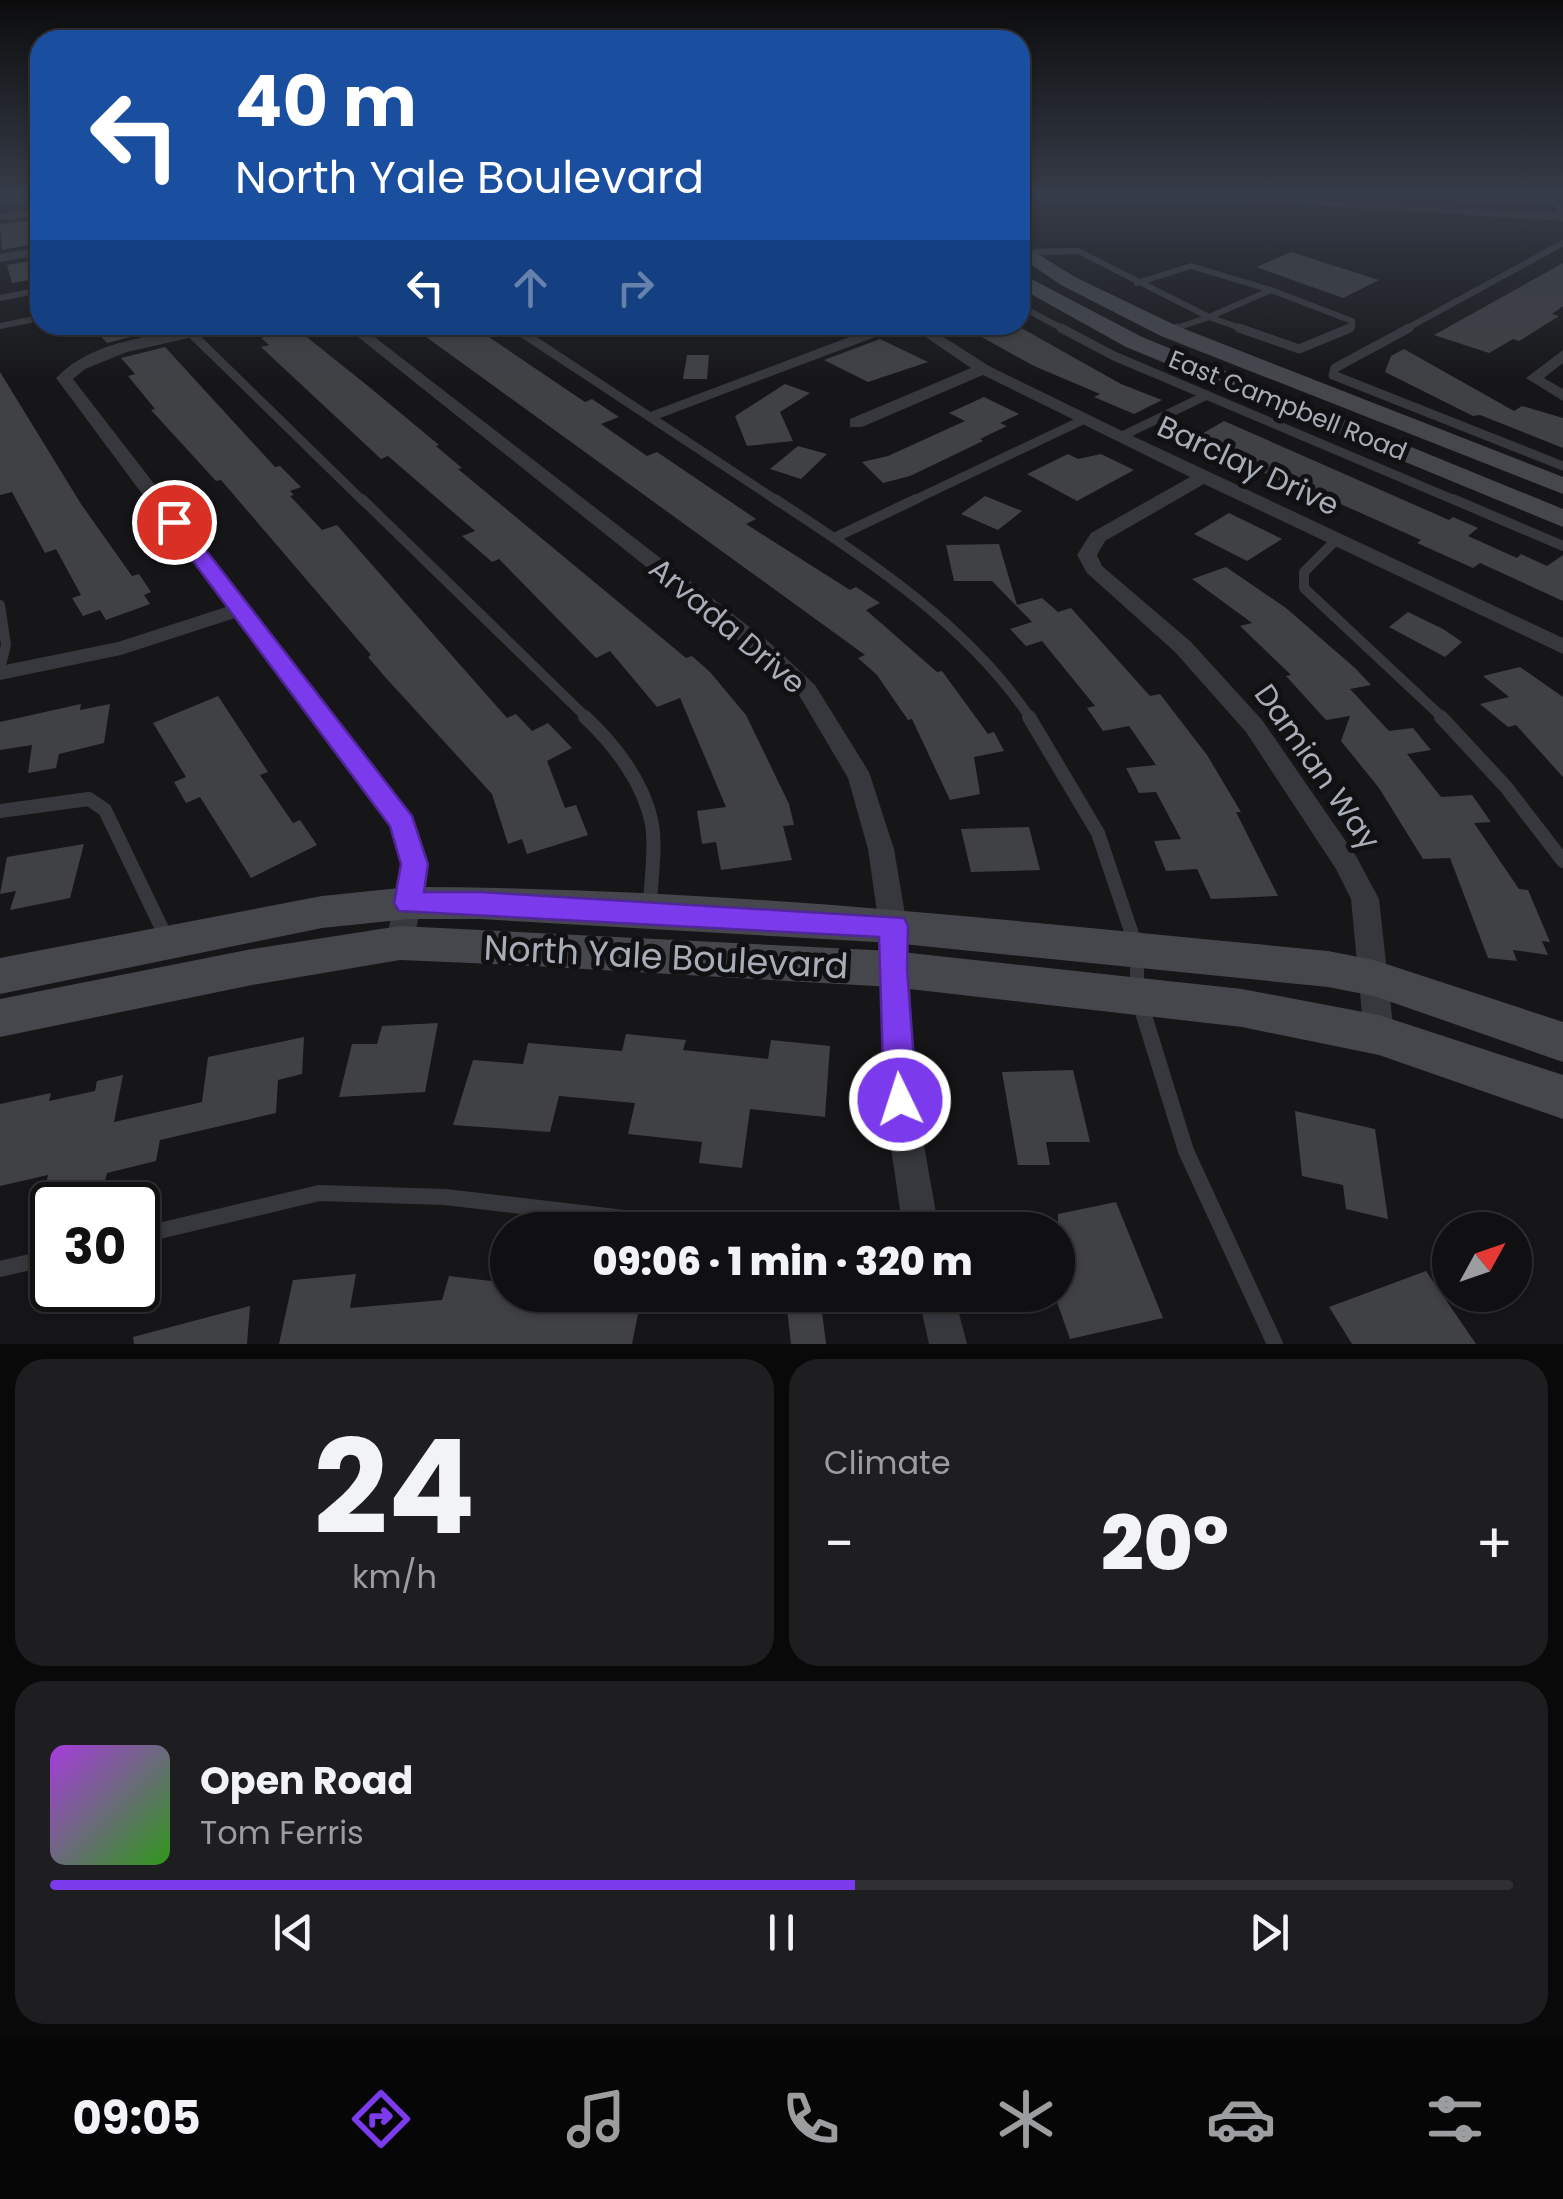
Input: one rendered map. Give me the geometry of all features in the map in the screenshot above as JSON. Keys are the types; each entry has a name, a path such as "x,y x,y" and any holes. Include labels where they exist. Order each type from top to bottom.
{"street":[{"name":"East Campbell Road","path":"1031,257 1098,297 1169,330 1563,486"},
{"name":"East Campbell Road","path":"1030,284 1068,309 1134,342 1563,519"},
{"path":"1134,342 1169,330"},
{"path":"193,335 93,358 77,364 64,378 402,823 414,864 404,923"},
{"name":"Arvada Drive","path":"363,335 762,647 807,690 860,778 882,849 893,948 900,1100 918,1212"},
{"name":"Barclay Drive","path":"930,335 983,368 1120,437 1563,647"},
{"path":"1563,355 1534,378 1563,396"},
{"path":"856,423 983,368"},
{"name":"Damian Way","path":"1204,476 1098,537 1088,555 1094,569 1183,648 1254,726 1347,863 1365,898 1379,1035"},
{"path":"0,671 52,666 180,633 240,609"},
{"name":"North Yale Boulevard","path":"0,976 322,912 404,923 893,948 1136,949 1311,967 1374,978 1563,1042"},
{"name":"North Yale Boulevard","path":"0,1018 252,967 404,923 650,912 893,948 1137,997 1242,1008 1379,1035 1563,1097"},
{"path":"940,1312 948,1344"}],"lane":[{"path":"1085,257 1137,283 1209,317 1299,349 1352,327 1347,316 1191,266 1137,283"},
{"path":"1538,257 1336,368 1333,375 1563,466"},
{"path":"1169,330 1270,290"},
{"path":"0,298 30,292"},
{"path":"1030,312 1081,340 1563,546"},
{"path":"0,326 30,320"},
{"path":"193,335 604,735 636,780 652,825 650,912"},
{"path":"526,335 834,538 938,615 974,647 1016,699 1058,760 1098,833 1136,949 1137,997 1186,1151 1275,1344"},
{"path":"650,417 867,335"},
{"path":"1120,437 1207,395"},
{"path":"834,538 1085,419"},
{"path":"1337,539 1304,572 1304,588 1415,690 1474,753 1563,861"},
{"path":"0,606 6,646 0,671"},
{"path":"0,812 89,798 105,810 168,942"},
{"path":"160,1231 320,1193 445,1196 578,1212"},
{"path":"0,1269 30,1262"}],"building":[{"path":"1280,257 1306,257 1379,280 1343,298 1256,267"},
{"path":"30,261 30,280 12,283 7,265"},
{"path":"1563,263 1563,306 1552,314 1559,316 1519,341 1513,339 1489,353 1434,335"},
{"path":"1030,333 1121,384 1162,400 1134,414 1094,397 1100,394 1034,366 978,335"},
{"path":"100,335 138,335 107,343"},
{"path":"304,335 439,445 436,446 462,468 458,469 686,658 692,656 710,672 746,715 789,804 794,825 783,826 792,860 721,870 716,842 702,844 697,811 726,807 680,698 657,707 610,651 596,658 499,559 492,562 462,536 475,531 388,456 381,459 261,347 269,345 261,338"},
{"path":"423,335 486,335 585,402 592,399 619,417 601,424 647,456 657,452 756,519 746,524 850,590 856,587 880,603 866,610 937,672 942,671 988,734 994,732 1004,751 974,757 980,794 950,800 912,719 908,720 877,675 858,658 865,655"},
{"path":"880,339 928,362 868,382 824,360"},
{"path":"165,347 275,467 280,466 301,487 290,491 294,495 290,496 322,530 337,525 507,718 516,714 532,731 548,723 572,748 547,761 565,808 576,805 588,835 527,854 522,839 508,844 492,794 386,678 368,657 371,655 221,480 216,481 151,410 155,409 128,376 135,374 121,358"},
{"path":"1404,349 1514,411 1522,406 1563,418 1563,448 1480,415 1473,416 1385,372 1391,356"},
{"path":"687,355 709,355 707,379 683,379"},
{"path":"0,372 81,504 132,576 139,574 151,592 144,595 150,604 106,620 100,610 83,616 72,598 81,595 56,549 45,553 12,492 0,495"},
{"path":"785,384 810,393 780,412 793,441 747,446 735,416"},
{"path":"984,397 1019,414 1000,423 1007,426 980,439 983,441 910,476 883,483 862,462 888,456 965,421 949,413"},
{"path":"1224,421 1449,520 1453,517 1478,528 1468,536 1517,558 1521,554 1547,566 1563,555 1563,601 1480,563 1473,568 1417,543 1421,540 1334,501 1330,504 1193,439"},
{"path":"798,446 827,454 801,479 770,469"},
{"path":"1068,454 1078,459 1101,454 1134,470 1077,501 1027,474"},
{"path":"985,496 1022,511 998,530 961,514"},
{"path":"1229,513 1282,539 1247,561 1194,534"},
{"path":"999,544 1017,605 1042,598 1058,612 1071,608 1150,696 1160,694 1207,755 1241,812 1236,812 1278,896 1211,899 1197,869 1166,871 1154,841 1181,839 1156,792 1139,793 1126,768 1156,765 1129,726 1103,731 1087,708 1095,706 1042,641 1026,646 1010,629 1032,622 992,581 954,581 946,545"},
{"path":"1226,567 1286,608 1355,668 1371,685 1350,689 1389,731 1413,728 1431,750 1407,754 1441,797 1472,795 1491,822 1474,823 1519,889 1528,890 1550,942 1542,941 1548,955 1513,950 1517,961 1488,958 1450,858 1423,859 1379,788 1341,741 1350,716 1326,720 1286,676 1291,675 1240,626 1252,623 1192,579"},
{"path":"1408,612 1462,642 1445,657 1389,627"},
{"path":"1520,667 1563,697 1563,777 1516,725 1508,727 1480,704 1509,697 1483,676"},
{"path":"218,696 268,772 260,775 293,823 300,820 317,845 251,878 200,797 186,803 174,782 186,777 153,723"},
{"path":"81,704 80,710 110,704 104,743 59,754 56,768 28,773 32,745 0,750 0,722"},
{"path":"1029,827 1040,870 971,872 961,829"},
{"path":"84,844 70,898 10,910 16,891 0,894 7,857"},
{"path":"438,1023 425,1092 339,1097 352,1044 377,1044 382,1026"},
{"path":"626,1034 686,1040 683,1050 768,1059 771,1040 830,1046 825,1117 750,1109 742,1168 699,1163 702,1142 628,1134 635,1103 559,1096 550,1132 453,1125 473,1060 523,1064 528,1043 622,1051"},
{"path":"304,1037 302,1074 278,1080 276,1113 160,1140 156,1161 107,1173 105,1182 46,1182 48,1175 0,1186 0,1104 51,1093 49,1101 95,1091 97,1081 123,1075 114,1122 202,1102 208,1057"},
{"path":"1073,1070 1090,1142 1046,1142 1050,1165 1018,1165 1002,1072"},
{"path":"1295,1111 1375,1129 1388,1219 1346,1209 1343,1185 1302,1176"},
{"path":"1116,1202 1163,1318 1070,1339 1061,1312 1075,1312 1075,1212 1068,1212"},
{"path":"1426,1271 1432,1280 1432,1312 1454,1312 1476,1344 1352,1344 1329,1307"},
{"path":"356,1274 350,1308 442,1300 449,1276 490,1281 490,1312 638,1312 632,1344 279,1344 293,1280"},
{"path":"250,1306 247,1344 134,1344 133,1337"},
{"path":"787,1312 822,1312 826,1344 791,1344"}],"route":[{"path":"174,522 402,823 414,864 408,903 480,903 894,926 892,969 900,1100"}]}
